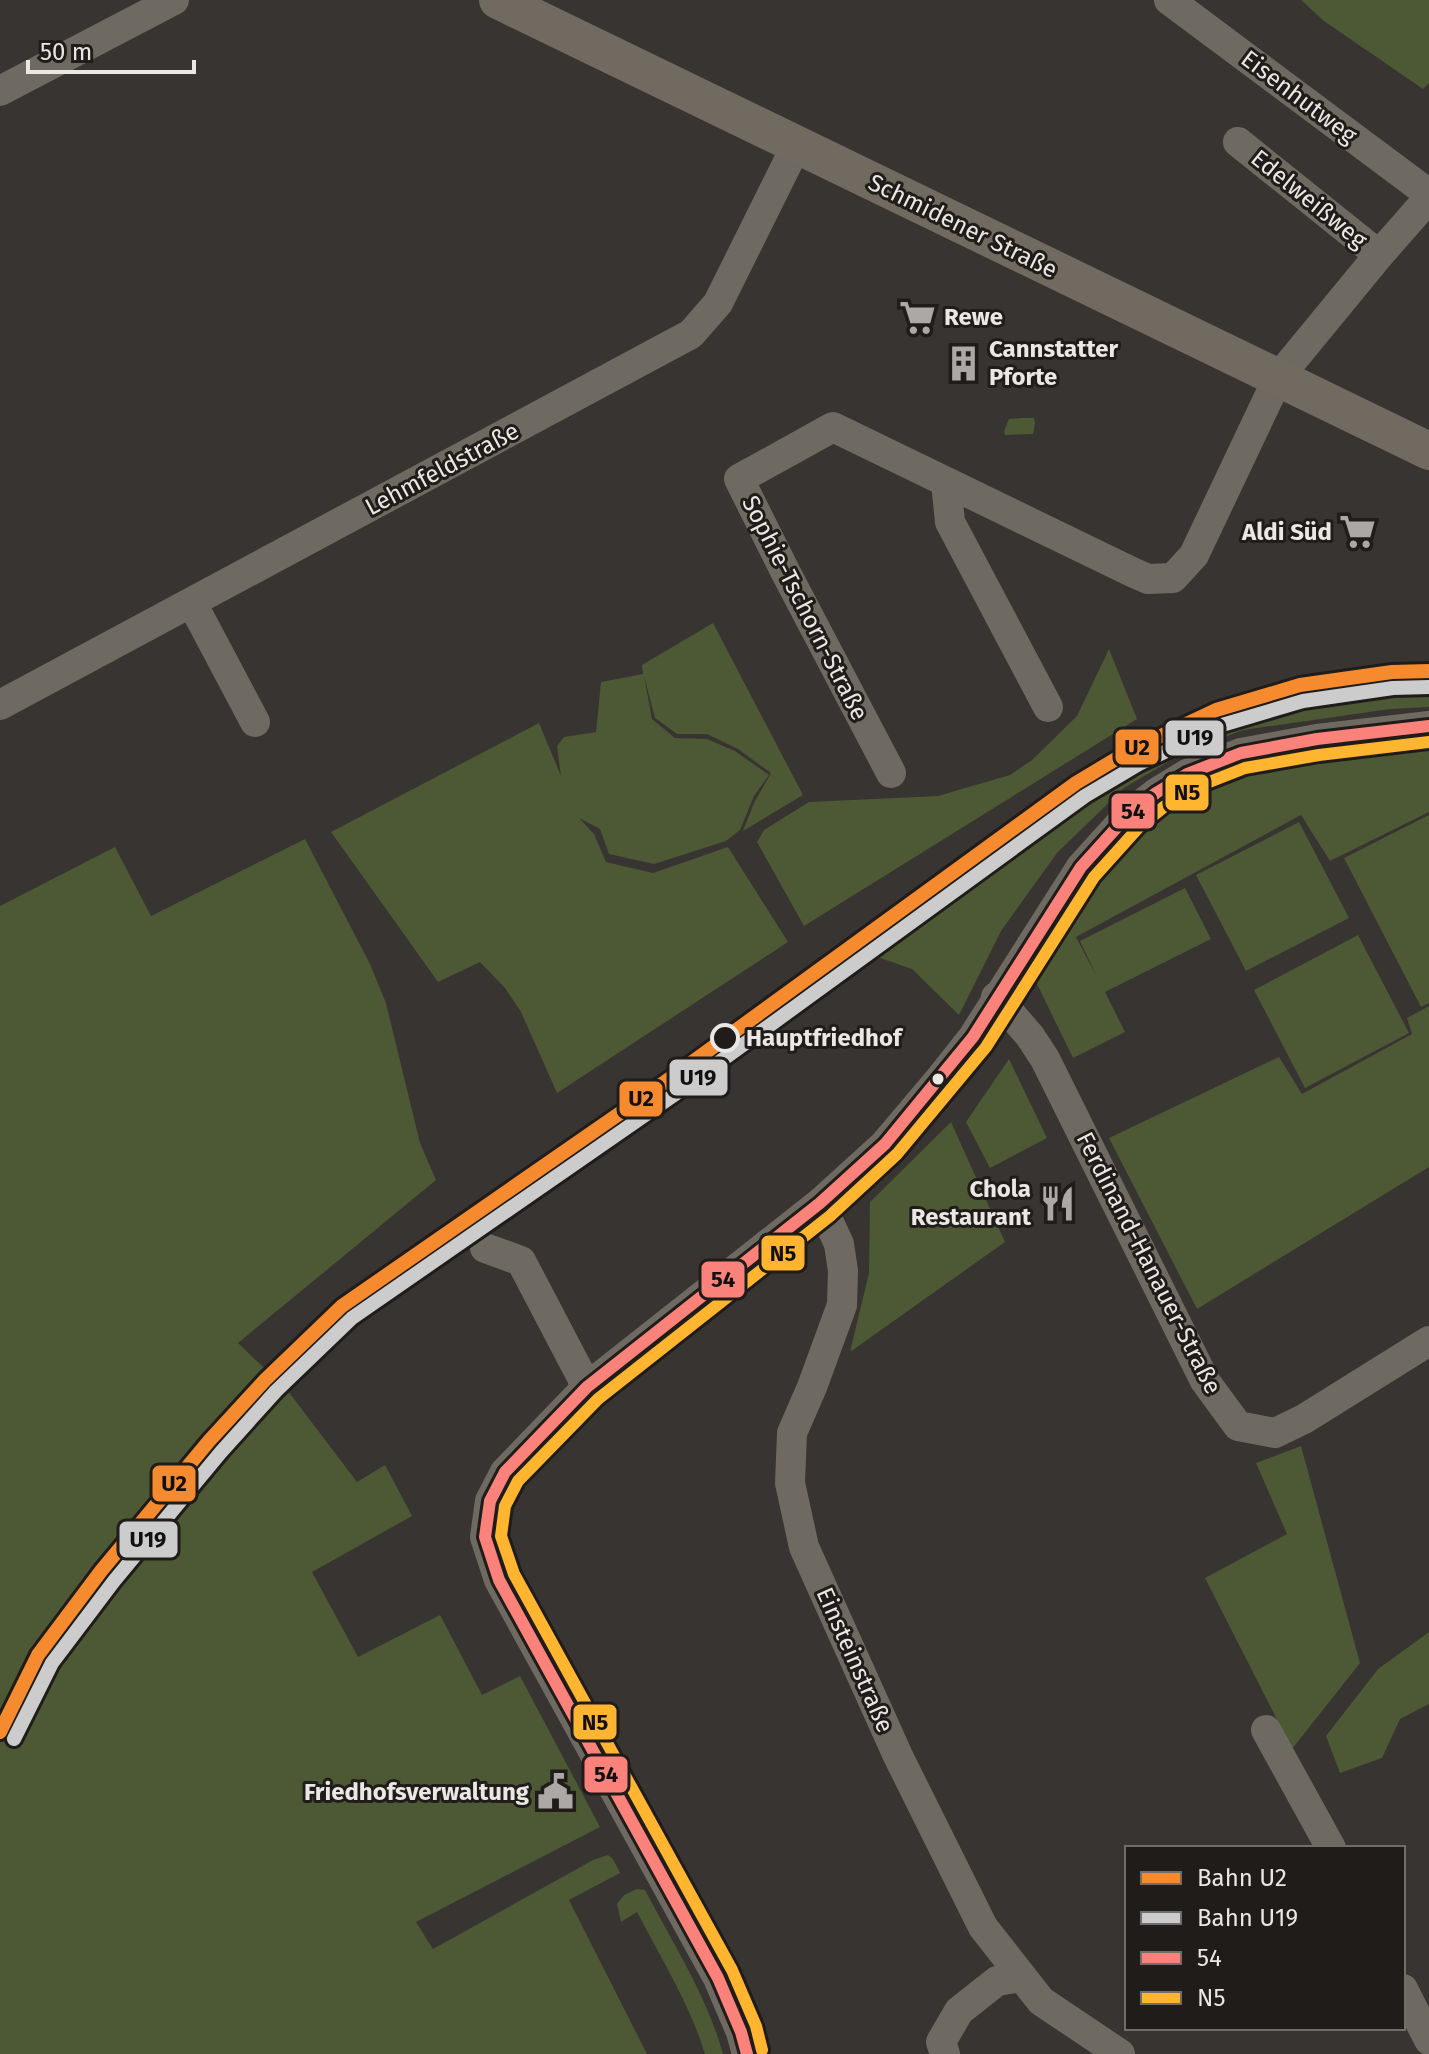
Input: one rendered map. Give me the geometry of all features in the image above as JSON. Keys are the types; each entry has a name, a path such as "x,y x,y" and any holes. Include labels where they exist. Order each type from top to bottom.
{"main road":[{"name":"Schmidener Straße","path":"498,0 1429,451"}],"street":[{"path":"0,91 174,0"},
{"name":"Eisenhutweg","path":"1169,0 1429,196"},
{"name":"Edelweißweg","path":"1238,142 1379,255"},
{"name":"Lehmfeldstraße","path":"0,705 691,334 718,303 797,144"},
{"name":"Edelweißweg","path":"1278,378 1429,196"},
{"name":"Sophie-Tschorn-Straße","path":"891,773 792,587 739,479 833,427 1132,572 1148,579 1173,578 1194,555 1278,378"},
{"path":"946,482 950,522 1048,707"},
{"path":"192,603 255,722"},
{"path":"747,2054 718,1978 499,1580 485,1537 490,1501 505,1472 587,1387 820,1203 885,1144 973,1037 1081,867 1128,815 1187,774 1241,753 1317,739 1429,726"},
{"name":"Ferdinand-Hanauer-Straße","path":"996,997 1030,1036 1045,1059 1205,1381 1238,1426 1275,1433 1304,1419 1429,1341"},
{"name":"Einsteinstraße","path":"820,1203 839,1244 843,1271 842,1305 792,1433 790,1483 804,1547 898,1756 983,1927 1041,2001 1120,2054"},
{"path":"485,1248 521,1261 587,1387"},
{"path":"1266,1730 1330,1846"},
{"path":"945,2054 941,2042 959,2011 997,1981 1021,1977"},
{"path":"1405,1993 1429,2040"}],"green space":[{"path":"1301,0 1429,0 1429,83 1423,89 1324,21"},
{"path":"1034,418 1033,434 1005,435 1009,419"},
{"path":"713,623 803,795 743,831 771,773 738,749 707,734 677,734 655,718 644,676 652,719 675,738 707,739 735,751 769,775 754,796 740,830 726,841 654,864 609,854 600,829 579,818 594,834 606,862 653,873 728,847 788,942 557,1093 521,1012 505,988 480,962 438,982 331,832 539,723 561,776 557,746 564,737 596,732 601,682 643,674 642,665"},
{"path":"1109,649 1137,719 804,926 757,842 764,830 809,802 938,796 1010,775 1032,760 1077,716"},
{"path":"1429,678 1429,707 1390,709 1243,730 1183,753 1124,788 1057,853 1001,931 959,1015 912,969 860,951 1109,772 1175,735 1239,708 1330,687"},
{"path":"1427,745 1429,812 1330,861 1301,815 1076,937 1098,979 1080,941 1185,888 1211,939 1105,992 1125,1032 1073,1058 1036,982 1098,879 1147,828 1196,794 1249,773"},
{"path":"1429,815 1429,1003 1421,1007 1344,858"},
{"path":"1299,822 1349,918 1246,971 1196,875"},
{"path":"305,839 370,964 386,1003 420,1143 436,1180 238,1343 288,1391 357,1482 385,1465 412,1516 312,1572 358,1657 440,1615 482,1695 520,1676 600,1827 416,1922 433,1949 593,1860 608,1855 620,1873 569,1900 647,2054 0,2054 0,906 115,847 151,916"},
{"path":"1358,935 1409,1033 1305,1088 1254,990"},
{"path":"1429,1006 1429,1167 1197,1309 1109,1138 1279,1057 1302,1094 1412,1034 1407,1018"},
{"path":"1009,1059 1047,1138 990,1168 966,1122"},
{"path":"951,1122 1005,1242 850,1352 869,1273 870,1202"},
{"path":"1301,1446 1360,1663 1292,1749 1205,1578 1287,1534 1256,1463"},
{"path":"1429,1632 1429,1704 1400,1719 1382,1758 1340,1773 1326,1736 1378,1669"},
{"path":"637,1889 645,1890 688,1970 708,2011 723,2054 705,2054 683,2000 637,1912 621,1922 617,1904 624,1895"}],"rail line":[{"name":"U2","path":"0,1732 38,1655 101,1571 209,1441 265,1380 342,1306 665,1082 1076,783 1131,750 1216,710 1300,685 1392,672 1429,671"},
{"name":"U19","path":"14,1739 52,1663 114,1581 276,1391 352,1318 674,1095 1085,796 1139,764 1222,725 1303,701 1393,688 1429,687"}],"transit line":[{"name":"54","path":"747,2054 718,1978 499,1580 485,1537 490,1501 505,1472 587,1387 820,1203 885,1144 973,1037 1081,867 1128,815 1187,774 1241,753 1317,739 1429,726"},
{"name":"N5","path":"762,2050 756,2026 732,1970 514,1574 501,1536 505,1506 518,1481 598,1399 830,1216 897,1154 986,1047 1094,877 1139,827 1194,788 1245,768 1319,755 1429,742"}],"place":[{"name":"Rewe","path":"918,317"},
{"name":"Cannstatter Pforte","path":"963,363"},
{"name":"Aldi Süd","path":"1358,532"},
{"name":"Hauptfriedhof","path":"725,1038"},
{"name":"Chola Restaurant","path":"1057,1203"},
{"name":"Friedhofsverwaltung","path":"555,1792"}]}
